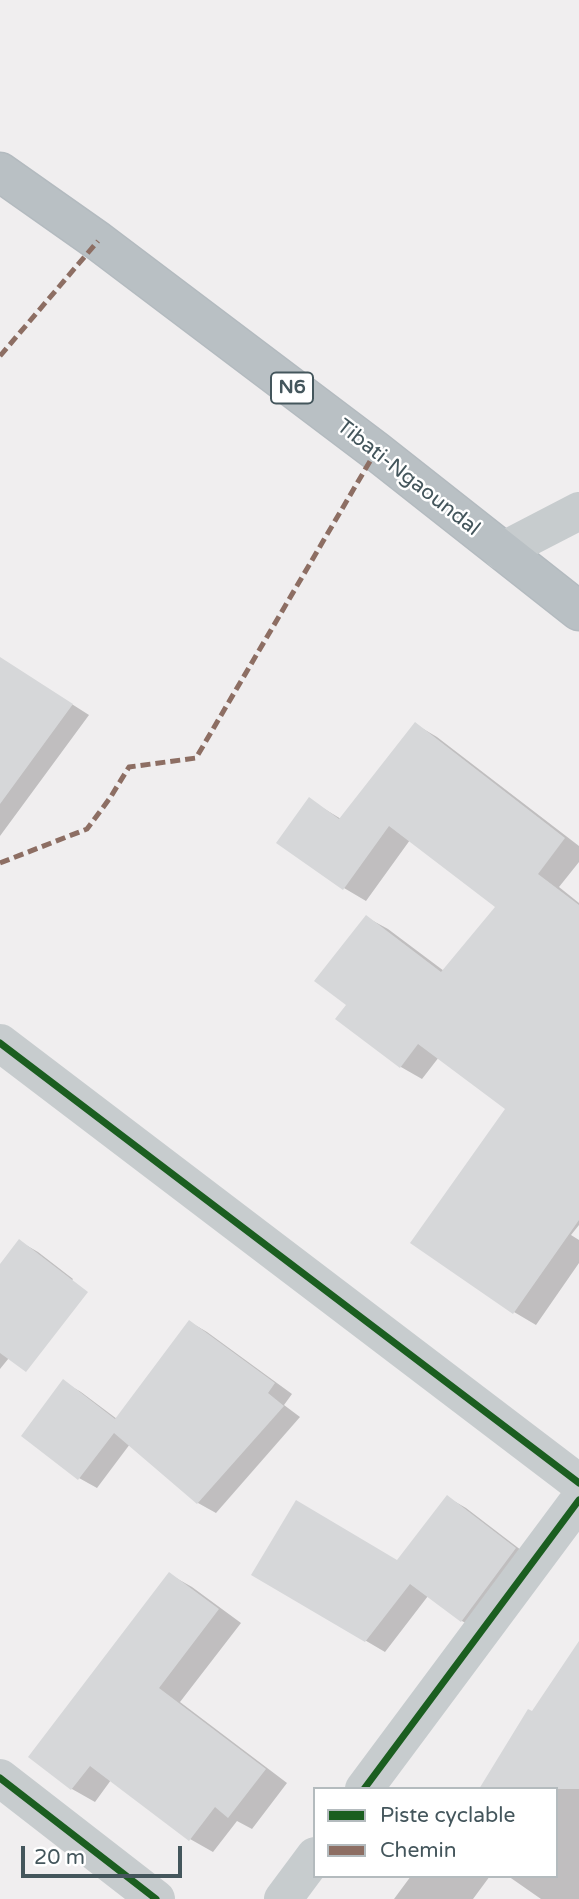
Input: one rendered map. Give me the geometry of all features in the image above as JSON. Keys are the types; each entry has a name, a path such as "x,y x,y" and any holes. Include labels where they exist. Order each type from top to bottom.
{"highway":[{"name":"Tibati-Ngaoundal","path":"0,172 109,250 376,452 579,611"}],"street":[{"path":"502,551 579,511"},
{"path":"0,1043 579,1483"},
{"path":"365,1787 579,1500"},
{"path":"0,1778 156,1899"},
{"path":"282,1899 313,1859"}],"building":[{"path":"0,657 73,704 0,804"},
{"path":"415,722 565,838 538,874 579,905 579,1220 513,1314 410,1243 505,1109 418,1044 400,1068 335,1019 346,1005 314,981 366,915 441,972 495,907 389,826 343,890 276,843 309,797 339,819"},
{"path":"19,1239 88,1292 26,1372 0,1353 0,1264"},
{"path":"189,1320 275,1383 268,1393 284,1406 197,1504 114,1433 78,1480 21,1436 63,1379 115,1419"},
{"path":"447,1495 516,1548 461,1622 410,1584 365,1642 251,1575 296,1500 397,1560"},
{"path":"169,1572 219,1609 159,1688 266,1769 228,1818 215,1807 189,1841 90,1766 71,1790 28,1757"},
{"path":"579,1641 579,1789 480,1787 528,1709 532,1711"}],"marked path":[{"path":"0,356 98,241"},
{"path":"0,863 87,829 129,767 196,758 376,451"}],"cycle path":[{"path":"0,1043 579,1483"},
{"path":"365,1787 579,1500"},
{"path":"0,1778 156,1899"}]}
